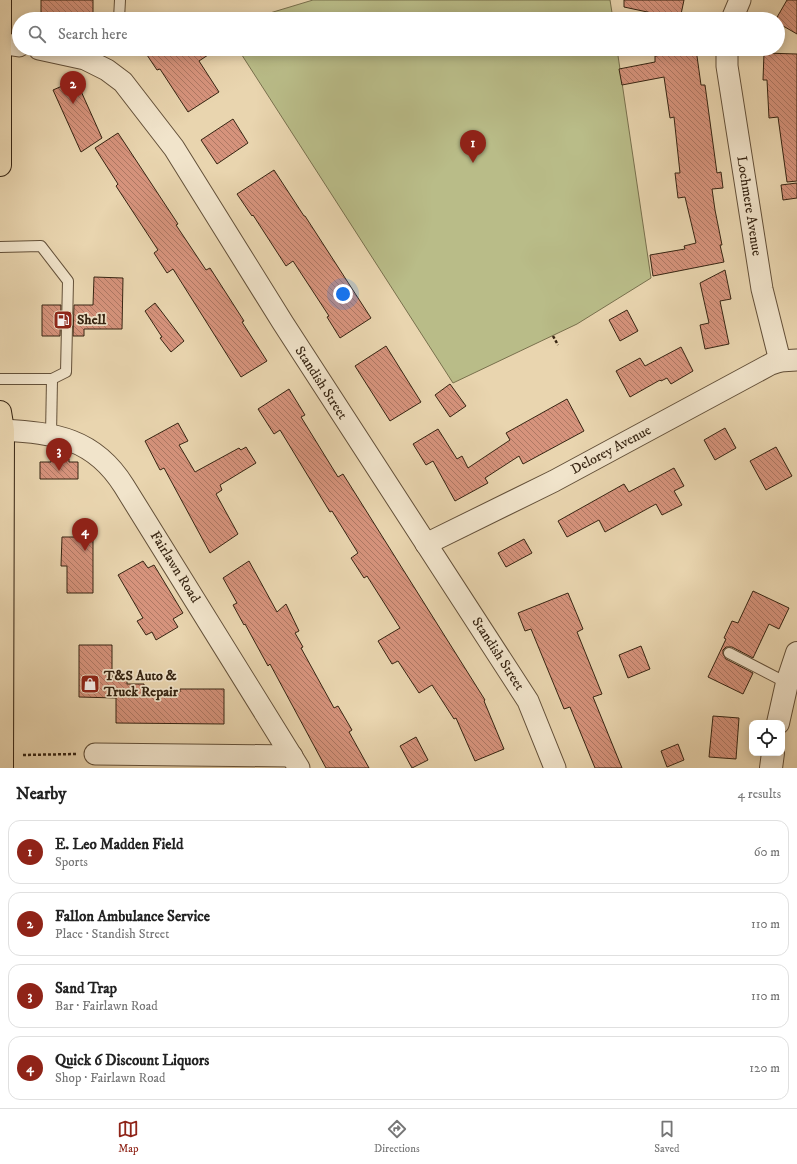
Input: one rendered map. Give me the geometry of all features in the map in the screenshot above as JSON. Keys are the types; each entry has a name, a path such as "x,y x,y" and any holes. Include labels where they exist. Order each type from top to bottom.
{"main road":[{"path":"0,0 0,165"},
{"path":"1,433 2,761"}],"street":[{"path":"735,12 740,0"},
{"path":"0,43 12,45"},
{"name":"Standish Street","path":"93,56 107,70 123,82 174,148 283,324 528,701 555,768"},
{"name":"Lochmere Avenue","path":"726,56 726,66 762,290 788,361"},
{"name":"Delorey Avenue","path":"426,544 554,481 758,370 771,364 788,361"},
{"name":"Fairlawn Road","path":"1,433 28,432 64,438 85,447 103,459 118,476 296,762"},
{"path":"779,720 787,683 797,654"},
{"path":"95,754 296,762"},
{"path":"771,768 773,756"}],"lane":[{"path":"119,12 120,0"},
{"path":"0,247 41,246 68,281 66,372 52,379 0,379"},
{"path":"51,435 52,379"},
{"path":"729,653 787,683"}],"path":[{"path":"553,336 558,345"},
{"path":"2,761 95,754"}],"green space":[{"path":"313,0 610,0 612,12 273,12"},
{"path":"243,56 618,56 651,278 577,324 453,383"}],"building":[{"path":"41,0 93,0 93,12 41,12"},
{"path":"624,0 684,0 681,12 647,12 624,7"},
{"path":"787,0 797,0 797,34 785,27 785,12 780,12"},
{"path":"785,54 797,54 797,181 787,182 778,117 769,118 767,80 763,80 764,56 785,56"},
{"path":"148,56 206,56 199,61 219,92 188,112 160,69 157,70"},
{"path":"655,56 697,56 701,85 705,85 717,173 721,172 723,188 712,189 724,262 653,276 650,255 685,249 684,246 696,243 685,197 678,198 675,173 680,173 674,117 670,118 664,77 622,85 619,69 655,62"},
{"path":"76,80 102,138 81,152 53,90"},
{"path":"233,119 248,143 217,164 201,140"},
{"path":"118,133 178,224 176,225 206,270 210,268 244,321 242,322 267,361 241,377 173,269 167,273 154,253 158,250 116,186 118,184 95,148"},
{"path":"274,170 371,318 340,338 327,317 329,316 293,261 286,266 253,215 252,216 237,194"},
{"path":"797,183 797,198 783,200 781,185"},
{"path":"725,270 731,299 720,301 729,344 705,349 700,325 709,323 700,283"},
{"path":"94,277 123,278 122,329 84,329 84,336 73,336 74,305 93,305"},
{"path":"155,303 184,341 171,352 160,338 162,337 145,311"},
{"path":"42,305 61,305 60,336 42,336"},
{"path":"627,310 638,331 620,341 609,320"},
{"path":"386,346 421,402 390,421 355,366"},
{"path":"681,347 693,371 671,384 667,378 661,381 660,380 630,397 616,371 640,358 645,366"},
{"path":"450,384 466,406 450,417 435,395"},
{"path":"289,389 305,415 301,417 338,477 343,474 485,700 484,701 504,749 475,761 456,718 454,719 432,685 419,693 398,661 392,664 378,641 400,628 367,576 364,578 351,558 358,553 332,511 330,512 280,430 274,434 258,409"},
{"path":"567,399 584,431 523,464 519,456 485,478 488,483 455,501 433,461 426,465 413,444 438,429 457,459 462,456 468,468 510,440 506,433"},
{"path":"178,423 188,441 179,445 195,472 239,448 241,450 246,447 256,463 220,485 222,490 216,494 238,534 210,553 164,468 160,470 145,441"},
{"path":"725,428 736,448 715,460 704,440"},
{"path":"776,447 792,476 766,490 750,461"},
{"path":"51,459 69,459 69,462 78,462 78,479 40,479 40,462 51,462"},
{"path":"674,468 684,486 674,491 682,505 662,515 656,504 605,532 599,520 567,537 558,521 624,484 629,492"},
{"path":"62,537 93,537 93,593 67,593 67,566 61,566"},
{"path":"524,539 532,553 506,567 498,553"},
{"path":"143,561 148,568 154,565 183,613 173,619 178,627 156,640 152,632 146,635 137,621 143,618 118,575"},
{"path":"249,561 277,612 286,604 299,631 295,633 303,647 301,648 334,708 338,706 352,730 349,732 369,768 326,768 270,664 268,666 233,605 237,603 223,578"},
{"path":"753,591 789,608 779,629 769,624 753,658 732,647 726,647 723,650 723,654 726,659 753,673 743,694 708,677 726,639 724,638 732,621 738,623"},
{"path":"568,593 583,629 577,632 602,694 593,697 622,768 595,768 570,707 564,709 531,629 525,631 518,613"},
{"path":"79,645 112,645 112,680 127,680 127,684 144,684 144,692 180,692 180,689 224,689 224,724 116,723 116,698 79,697"},
{"path":"641,646 650,669 628,678 619,655"},
{"path":"713,716 739,718 736,759 709,757"},
{"path":"416,737 428,760 412,768 400,746"},
{"path":"678,744 684,760 667,767 661,751"}],"place":[{"name":"Fallon Ambulance Service","path":"73,104"},
{"name":"E. Leo Madden Field","path":"473,163"},
{"name":"Shell","path":"63,320"},
{"name":"Sand Trap","path":"59,471"},
{"name":"Quick 6 Discount Liquors","path":"85,551"},
{"name":"T&S Auto & Truck Repair","path":"90,684"}]}
